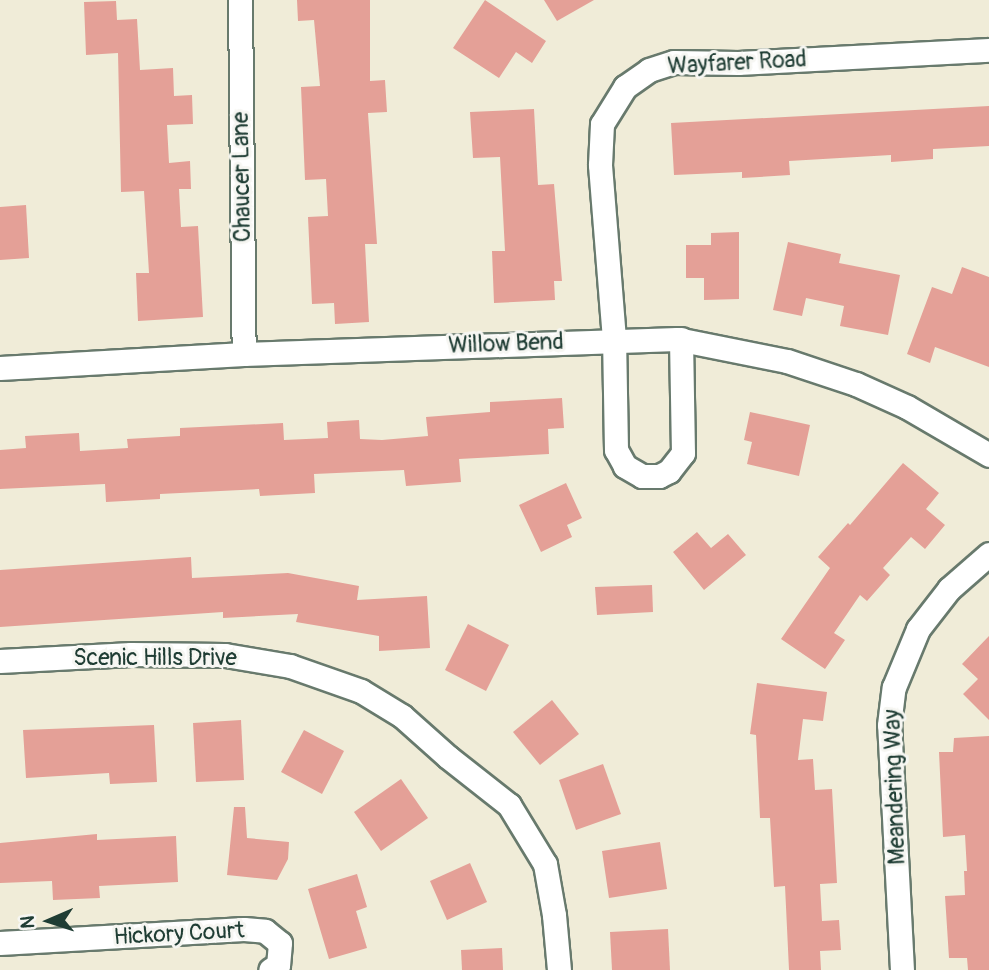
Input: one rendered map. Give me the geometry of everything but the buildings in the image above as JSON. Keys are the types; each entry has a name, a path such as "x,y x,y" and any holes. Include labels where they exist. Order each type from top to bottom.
{"street":[{"name":"Chaucer Lane","path":"240,0 244,354"},
{"name":"Wayfarer Road","path":"681,339 682,453 669,471 652,477 632,472 622,463 616,450 614,339 599,139 615,98 632,80 649,70 674,62 738,63 989,50"},
{"name":"Willow Bend","path":"0,368 244,354 614,339 681,339 787,361 856,384 908,407 989,455"},
{"name":"Meandering Way","path":"902,970 889,725 894,687 918,629 949,589 989,554"},
{"name":"Scenic Hills Drive","path":"0,661 131,654 225,654 290,666 361,691 402,716 448,757 509,805 545,863 554,915 559,970"},
{"name":"Hickory Court","path":"0,943 244,929 265,931 280,943 278,965 270,970"}]}
